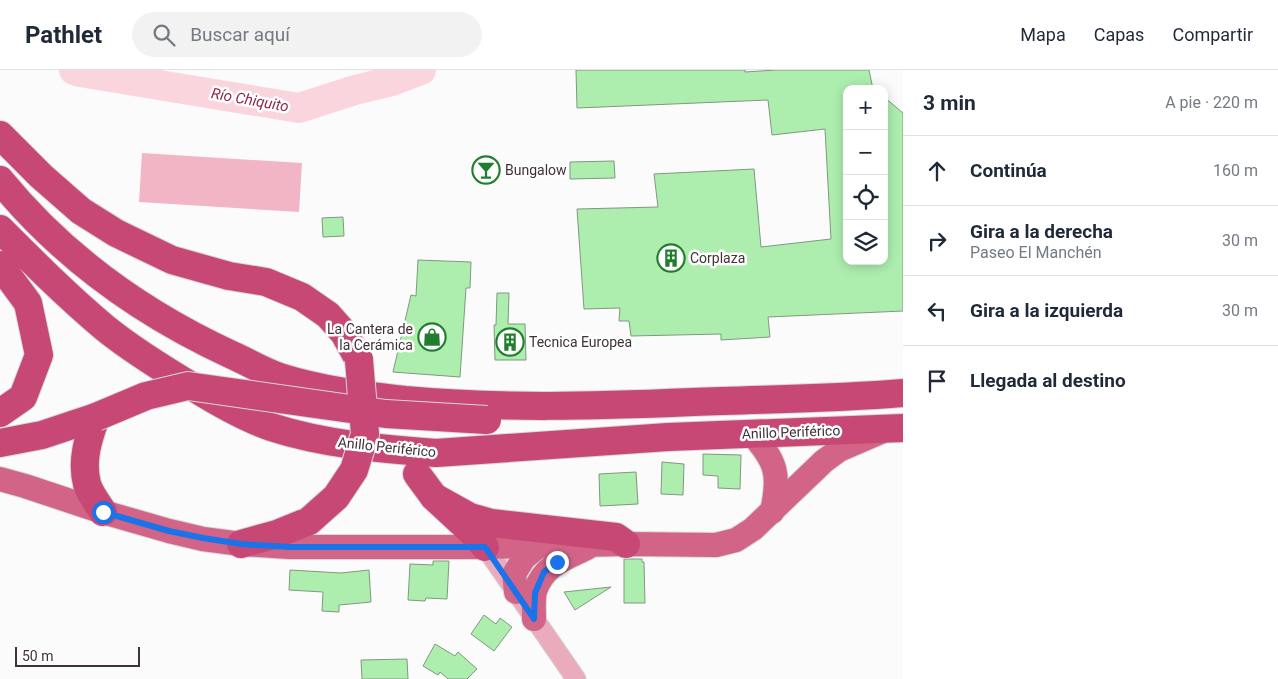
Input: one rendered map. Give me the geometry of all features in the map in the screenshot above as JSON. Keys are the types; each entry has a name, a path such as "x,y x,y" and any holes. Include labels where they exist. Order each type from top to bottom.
{"highway":[{"path":"0,135 34,170 81,211 116,233 172,260 229,276 266,282 302,297 328,315 344,334 359,360 365,434 354,470 336,497 309,521 277,534 241,544"},
{"path":"0,180 60,244 120,292 200,340 279,377 338,392 455,405 534,407 856,397 903,393"},
{"name":"Anillo Periférico","path":"0,229 57,285 106,328 155,364 216,401 270,427 320,440 436,453 668,437 896,428"},
{"path":"0,265 28,303 39,355 22,396 0,413"},
{"path":"0,442 42,435 96,417 146,396 188,386 386,414 487,420 572,415 633,405"},
{"path":"96,417 88,441 85,462 88,486 103,512"},
{"path":"417,474 434,497 476,536 485,547"},
{"path":"434,497 470,518 491,523 616,537 626,544"}],"main road":[{"path":"0,479 103,512 186,535 241,544 289,547 485,547 595,544 716,545 736,540 753,529 824,461 839,450 858,441 896,428"},
{"path":"752,433 766,449 772,460 776,485 772,512"},
{"path":"534,619 535,593 544,572 557,562 595,544"},
{"path":"516,592 514,574 524,558 540,545"}],"street":[{"path":"485,547 576,679"}],"shaded area":[{"path":"142,153 302,163 299,212 139,202"}],"building":[{"path":"576,70 745,70 745,72 869,70 872,85 843,85 843,265 888,265 888,100 903,113 903,311 768,317 770,337 721,340 721,334 631,336 629,321 619,321 620,308 584,309 577,209 658,207 654,174 754,169 761,247 831,239 825,129 772,135 768,100 577,108"},
{"path":"614,161 615,178 570,179 570,162"},
{"path":"343,217 344,236 323,237 322,218"},
{"name":"La Cantera de la Cerámica","path":"418,260 471,262 470,288 466,288 460,377 393,372 411,295 416,296"},
{"name":"Tecnica Europea","path":"497,293 509,293 508,324 525,324 526,360 495,360 494,325 496,325"},
{"path":"703,454 741,455 740,489 718,488 718,476 703,475"},
{"path":"662,462 684,464 683,495 661,494"},
{"path":"636,472 638,504 600,506 599,474"},
{"path":"624,559 642,559 642,562 644,562 645,603 624,603"},
{"path":"433,561 449,561 447,599 426,598 425,601 408,600 410,564 433,565"},
{"path":"290,570 341,573 369,570 371,602 339,605 339,612 322,611 323,592 289,590"},
{"path":"611,587 575,610 564,592"},
{"path":"484,615 496,624 500,618 512,627 494,651 471,634"},
{"path":"435,644 455,656 458,652 477,669 467,679 448,679 440,672 438,675 423,666"},
{"path":"407,659 408,679 362,679 361,660"}],"waterway":[{"name":"Río Chiquito","path":"74,70 299,108 355,90 392,81 421,70"}],"place":[{"name":"Bungalow","path":"486,170"},
{"name":"Corplaza","path":"671,258"},
{"name":"La Cantera de la Cerámica","path":"432,337"},
{"name":"Tecnica Europea","path":"510,342"}],"route":[{"path":"103,512 169,531 241,544 289,547 485,547 534,619 535,593 544,572 557,562"}]}
